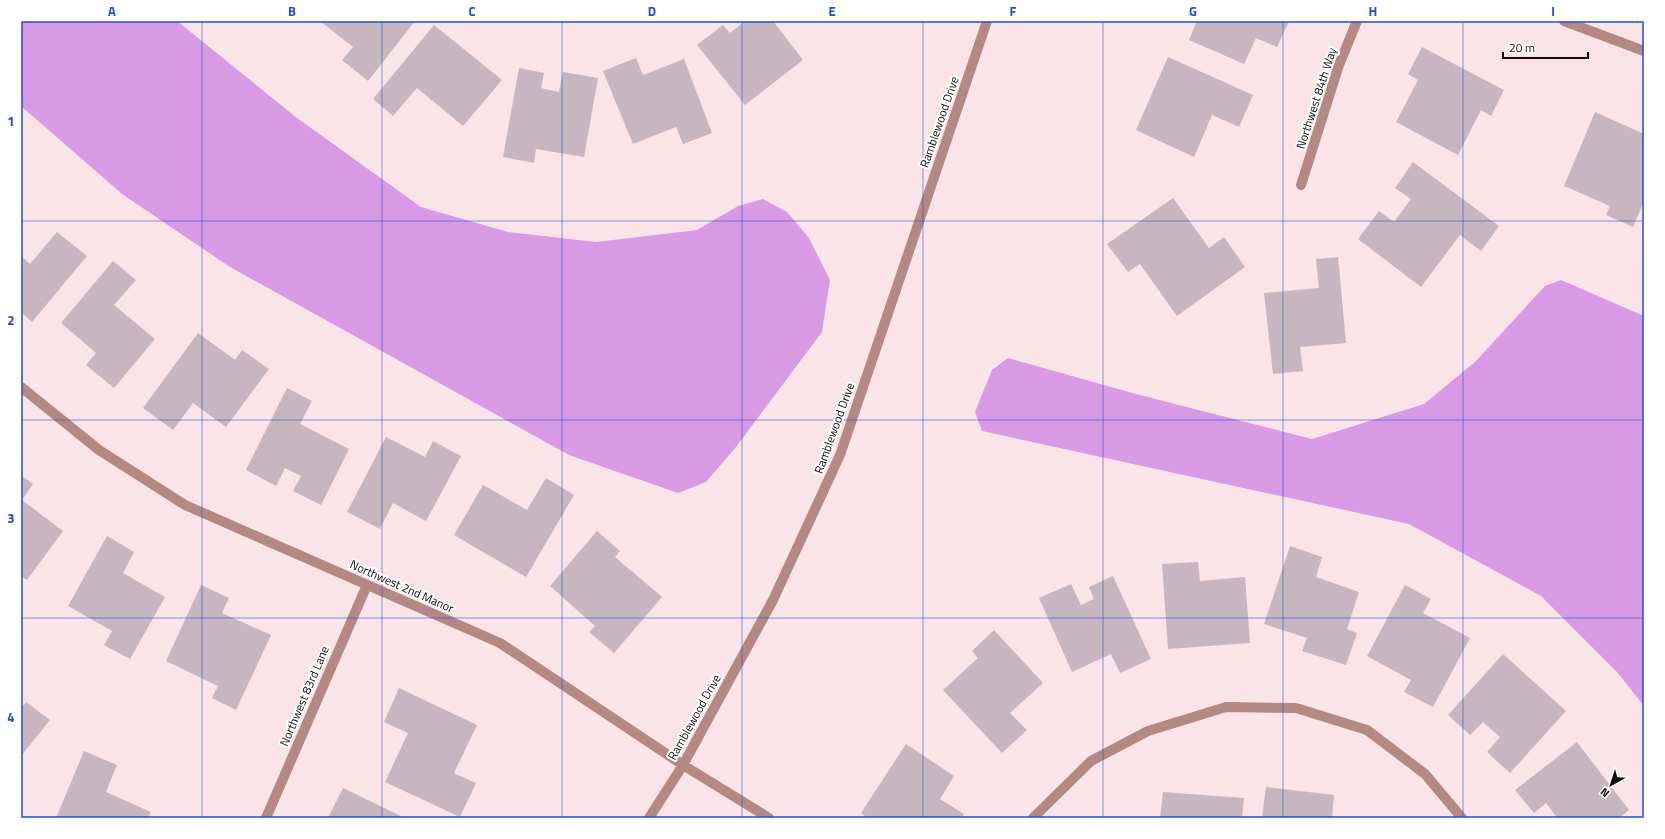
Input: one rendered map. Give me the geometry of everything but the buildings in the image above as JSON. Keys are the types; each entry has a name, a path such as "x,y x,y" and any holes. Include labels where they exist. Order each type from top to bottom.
{"street":[{"name":"Ramblewood Drive","path":"649,818 683,765 773,600 840,456 987,21"},
{"name":"Northwest 84th Way","path":"1301,184 1339,65 1357,21"},
{"path":"1564,21 1644,52"},
{"name":"Northwest 2nd Manor","path":"21,386 99,450 185,505 500,643 683,765 769,818"},
{"name":"Northwest 83rd Lane","path":"266,818 367,585"},
{"path":"1033,818 1091,761 1148,731 1226,706 1296,708 1367,730 1425,774 1462,818"}],"shaded area":[{"path":"21,21 177,21 297,118 421,207 508,232 596,242 697,230 738,206 763,199 787,212 809,238 830,280 822,332 736,447 706,482 678,493 569,455 230,267 122,194 21,106"},
{"path":"1561,280 1644,316 1644,706 1617,672 1541,596 1409,524 982,431 975,412 992,370 1008,358 1136,394 1312,439 1424,404 1475,362 1545,286"}]}
